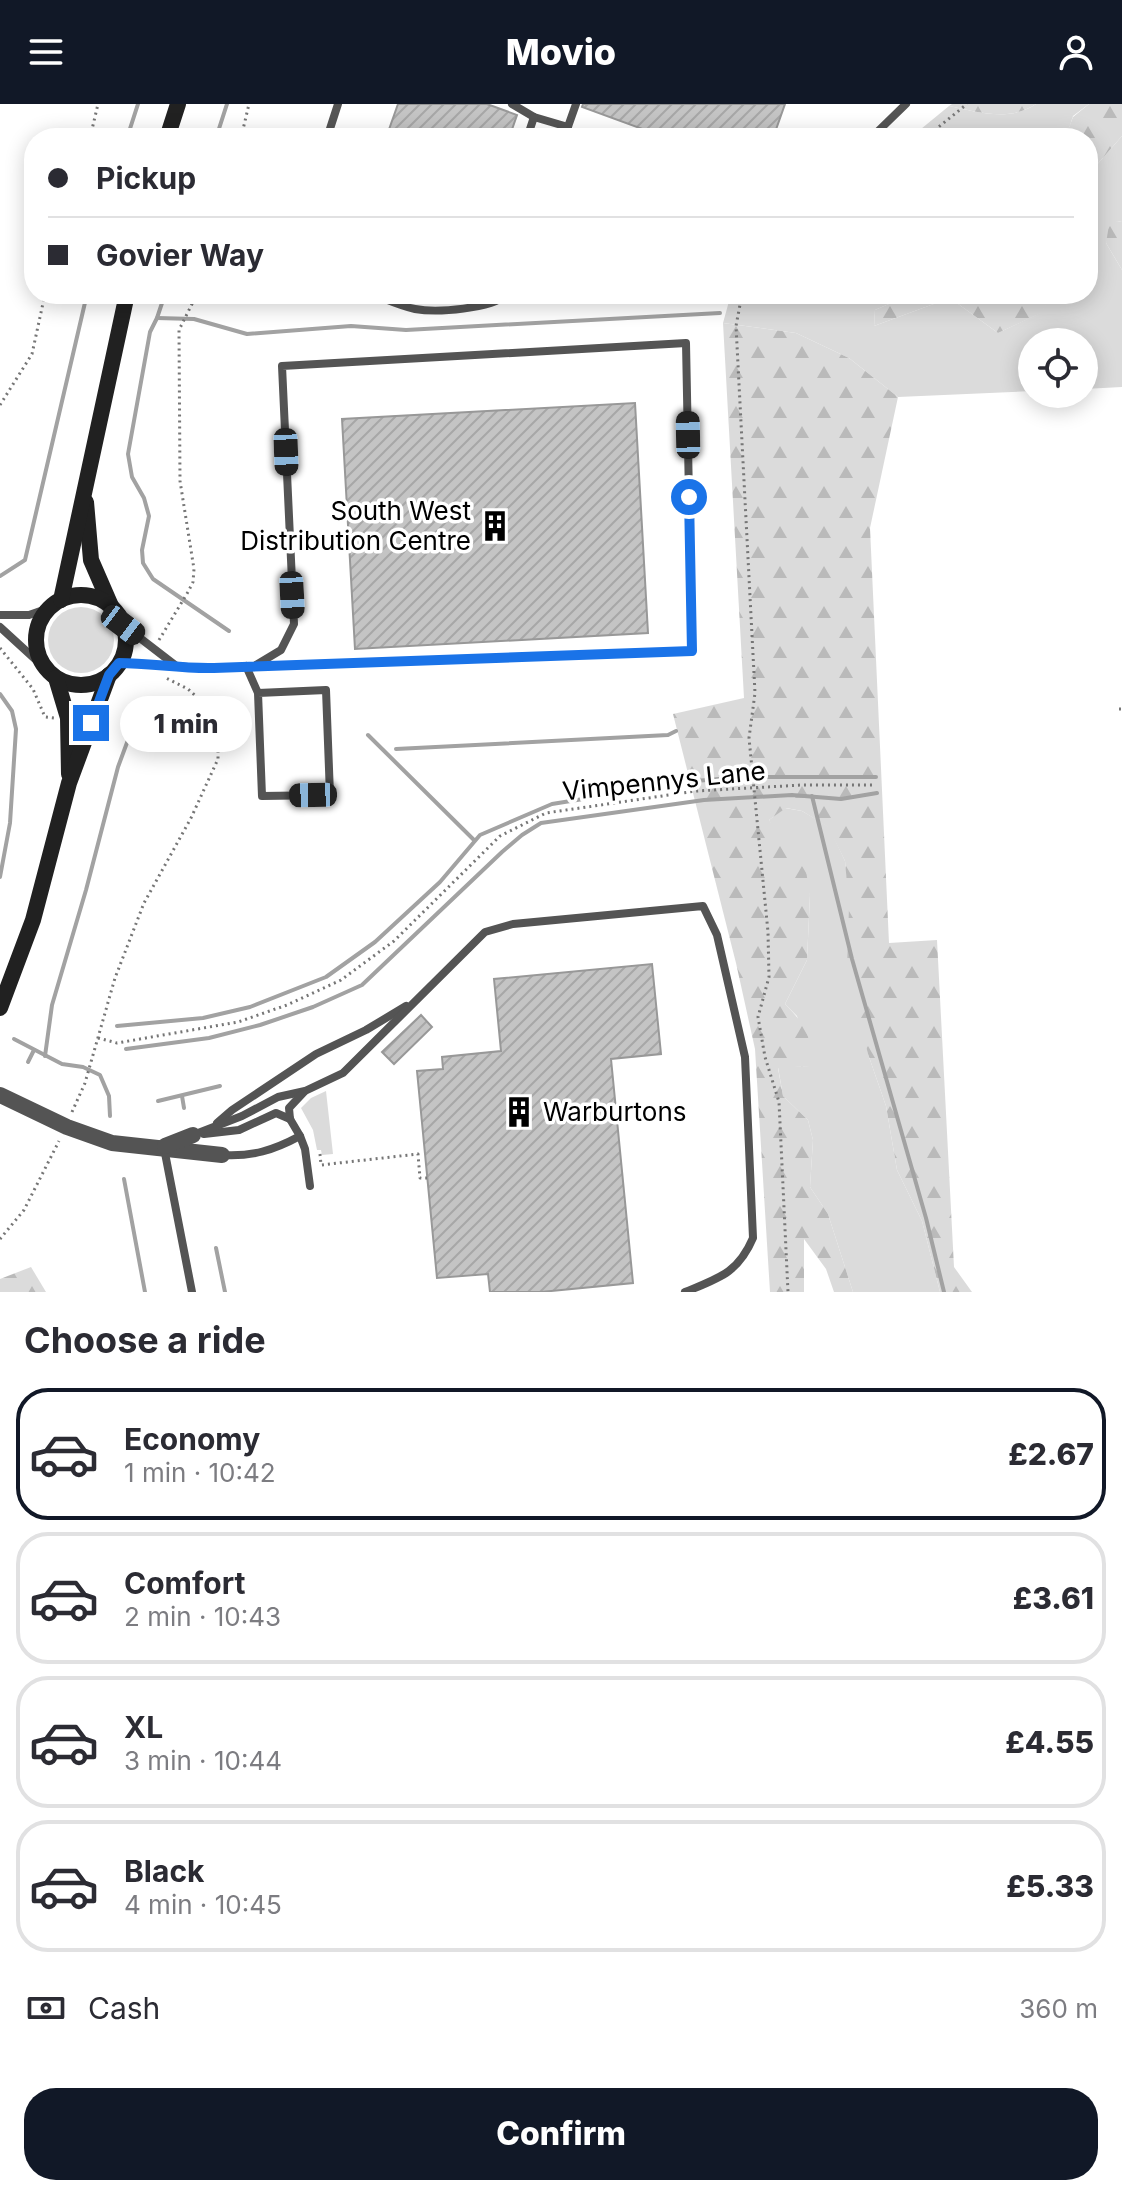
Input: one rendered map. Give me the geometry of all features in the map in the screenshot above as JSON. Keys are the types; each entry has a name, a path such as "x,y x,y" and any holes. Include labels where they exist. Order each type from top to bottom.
{"street":[{"path":"170,128 178,104"},
{"path":"55,604 125,304"},
{"path":"0,1008 33,920 69,783 124,651 123,625 91,560 85,484"},
{"path":"69,783 68,718 51,674 39,658 36,632 41,619 55,604 74,596 100,600 112,608"},
{"path":"51,674 69,684 83,685 96,682 114,669"},
{"path":"0,1095 67,1127 112,1143 222,1155"},
{"path":"164,1147 193,1135"}],"lane":[{"path":"330,128 338,104"},
{"path":"512,104 534,117 568,127 576,104"},
{"path":"881,128 906,104"},
{"path":"530,128 534,117"},
{"path":"400,304 417,310 432,310 485,304"},
{"path":"114,669 151,663 179,668 251,666 692,651 686,343 282,366 294,624 281,650 251,666"},
{"path":"0,615 29,615 55,604"},
{"path":"123,625 179,668"},
{"path":"0,627 51,674"},
{"path":"251,666 258,693 262,796 330,795 326,690 258,693"},
{"path":"193,1135 242,1116 278,1097 305,1091 343,1073 485,932 513,924 703,906 717,935 745,1057 753,1238 744,1259 716,1279 685,1292"},
{"path":"214,1126 232,1110 316,1054 366,1030 421,997"},
{"path":"305,1091 289,1108 290,1119 305,1149 310,1186"},
{"path":"193,1135 239,1130 276,1113 290,1119"},
{"path":"222,1155 257,1154 300,1136"},
{"path":"164,1147 192,1292"}],"path":[{"path":"92,128 98,104"},
{"path":"243,128 249,104"},
{"path":"937,128 967,104"},
{"path":"0,405 32,354 43,304"},
{"path":"154,649 193,582 194,569 180,481 179,330 191,304"},
{"path":"740,304 736,326 755,693 749,738 768,932 769,977 758,1017 765,1057 779,1102 788,1292"},
{"path":"0,1239 24,1210 67,1127 85,1083 115,978 144,903 191,818 218,759 218,735 211,710 188,689 151,672 151,663"},
{"name":"Vimpennys Lane","path":"98,1038 117,1043 238,1022 287,1005 341,980 394,941 500,836 546,813 696,791 802,785 874,785"},
{"path":"320,1154 321,1165 418,1154 420,1178 427,1178"}],"green space":[{"path":"1036,104 1089,104 1073,116 1069,128 922,128 949,106 982,113 1004,114 1026,110"},
{"path":"1036,104 1026,110 1004,114 949,106"},
{"path":"1089,104 1122,104 1122,136 1098,164 1098,128 1069,128 1073,117"},
{"path":"1122,136 1122,222 1117,221 1106,243 1122,270 1122,387 1098,388 1098,328 1018,328 1018,392 898,397 849,358 796,333 723,323 728,304 889,304 875,310 874,326 934,304 958,304 998,333 1040,313 1046,304 1098,304 1098,164"},
{"path":"1122,222 1122,270 1106,243 1109,225"},
{"path":"889,304 934,304 874,326 875,310"},
{"path":"958,304 1047,304 1041,313 998,333"},
{"path":"723,323 796,333 849,358 898,397 870,528 889,943 937,940 954,1267 972,1292 940,1292 922,1221 897,1170 886,1106 868,1054 847,969 849,907 845,861 828,827 802,811 786,808 769,820 806,871 810,895 807,960 785,1004 806,1032 811,1066 778,1068 783,1096 808,1120 813,1140 810,1187 828,1214 853,1292 834,1292 826,1269 804,1239 804,1292 770,1292 755,1049 673,714 744,698"},
{"path":"75,607 87,607 99,612 109,622 114,640 112,653 99,668 87,673 75,673 63,668 53,658 48,646 48,634 53,622 63,612"},
{"path":"785,808 802,811 829,827 845,861 868,1054 886,1106 897,1170 922,1221 940,1292 853,1292 828,1214 810,1187 813,1140 808,1120 783,1096 778,1067 810,1066 797,1016 785,1004 807,960 810,895 769,820"},
{"path":"326,1091 333,1154 322,1155 321,1150 317,1150 313,1130 301,1108 311,1098"},
{"path":"31,1267 46,1292 0,1292 0,1279"}],"building":[{"path":"398,104 487,104 517,115 512,128 390,128"},
{"path":"583,104 785,104 777,128 640,128 582,107"},
{"name":"South West Distribution Centre","path":"635,403 648,633 355,649 342,419"},
{"name":"Warburtons","path":"652,964 661,1054 611,1059 633,1283 541,1292 490,1292 488,1274 437,1278 417,1071 443,1069 442,1057 501,1051 494,979"},
{"path":"421,1015 432,1027 394,1064 382,1052"}],"waterway":[{"path":"130,128 138,104"},
{"path":"219,128 227,104"},
{"path":"0,576 25,560 85,304"},
{"path":"162,304 150,332 128,454 132,477 144,498 149,516 142,550 143,563 153,579 229,631"},
{"path":"157,318 194,319 247,334 351,326 406,330 720,313"},
{"path":"0,694 12,711 16,729 10,823 0,877"},
{"path":"45,1056 52,1005 118,767 135,721 144,709 152,705 181,711"},
{"path":"396,749 668,735 676,731"},
{"path":"368,735 474,840"},
{"path":"117,1026 203,1018 250,1007 326,977 375,942 440,882 480,835 552,804 695,781 743,777 876,777"},
{"path":"126,1049 209,1038 260,1025 313,1007 362,985 502,852 541,823 704,800 792,795 841,799 877,793"},
{"path":"812,796 852,959 944,1292"},
{"path":"14,1039 62,1064 83,1067 100,1075 109,1096 110,1116"},
{"path":"28,1062 34,1050"},
{"path":"158,1101 220,1086"},
{"path":"182,1096 184,1108"},
{"path":"124,1179 145,1292"},
{"path":"216,1248 225,1292"}],"place":[{"name":"South West Distribution Centre","path":"495,526"},
{"name":"Warburtons","path":"519,1112"}],"route":[{"path":"91,723 109,675 119,663 151,663 179,668 310,666 692,651 689,497"}]}
